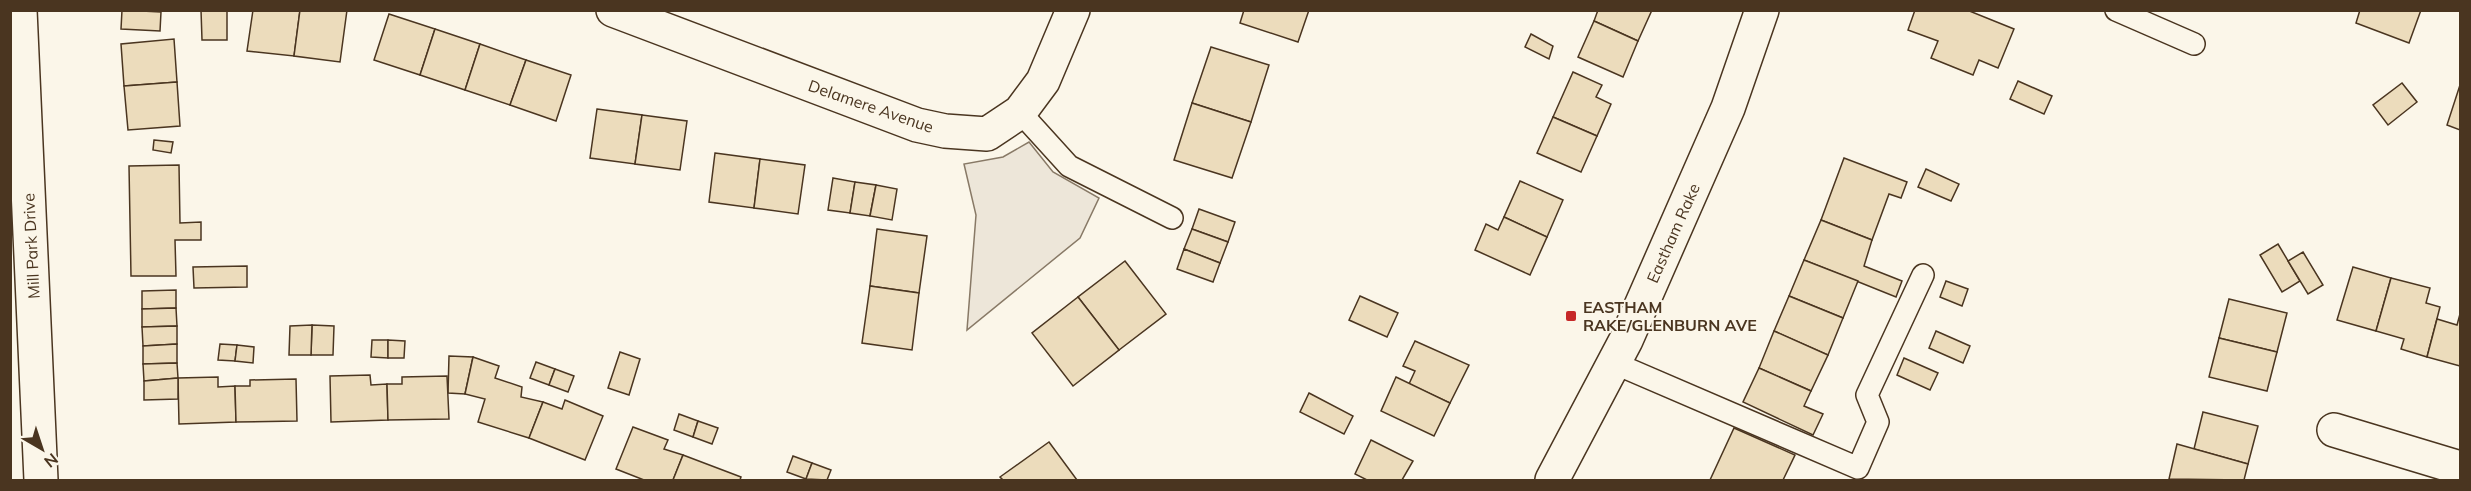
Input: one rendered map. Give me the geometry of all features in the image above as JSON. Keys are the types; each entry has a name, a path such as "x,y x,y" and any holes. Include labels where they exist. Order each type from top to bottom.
{"street":[{"name":"Mill Park Drive","path":"21,10 41,480"},
{"name":"Delamere Avenue","path":"613,10 917,125 945,131 987,134 1020,112 1043,81 1073,10"},
{"name":"Eastham Rake","path":"1552,480 1626,340 1728,108 1762,10"},
{"path":"2334,430 2460,468"}],"lane":[{"path":"2116,10 2194,44"},
{"path":"1020,112 1069,166 1173,218"},
{"path":"1614,363 1858,468 1878,422 1868,394 1923,275"}],"shaded area":[{"path":"1029,142 1053,172 1099,198 1080,238 967,330 976,215 964,164 1003,157"}],"building":[{"path":"122,10 161,12 160,31 121,29"},
{"path":"201,10 227,10 227,40 202,40"},
{"path":"253,10 300,10 294,56 247,51"},
{"path":"300,10 347,10 340,62 294,56"},
{"path":"1244,10 1309,10 1298,42 1240,23"},
{"path":"1598,10 1652,10 1638,41 1594,21"},
{"path":"1915,10 1967,10 2014,29 1998,68 1979,60 1973,75 1931,58 1938,41 1908,30"},
{"path":"2360,10 2421,10 2409,43 2356,23"},
{"path":"389,14 435,29 420,75 374,60"},
{"path":"1594,21 1638,41 1623,77 1578,57"},
{"path":"435,29 480,44 465,90 420,75"},
{"path":"1531,34 1553,46 1549,59 1525,47"},
{"path":"174,39 177,82 124,86 121,44"},
{"path":"480,44 526,60 510,105 465,90"},
{"path":"1211,47 1269,65 1251,122 1192,103"},
{"path":"526,60 571,75 556,121 510,105"},
{"path":"1573,72 1602,85 1596,97 1611,104 1597,136 1553,117"},
{"path":"2018,81 2052,96 2044,114 2010,99"},
{"path":"177,82 180,126 128,130 124,86"},
{"path":"2402,83 2417,102 2388,125 2373,105"},
{"path":"2460,85 2460,130 2447,125"},
{"path":"1192,103 1251,122 1232,178 1174,160"},
{"path":"597,109 642,115 635,164 590,158"},
{"path":"642,115 687,121 680,170 635,164"},
{"path":"1553,117 1597,136 1581,172 1537,153"},
{"path":"154,140 173,142 171,153 153,150"},
{"path":"715,153 760,159 754,208 709,202"},
{"path":"1844,158 1907,182 1901,198 1889,194 1872,240 1821,220"},
{"path":"760,159 805,165 798,214 754,208"},
{"path":"179,165 180,223 201,222 201,240 175,240 176,276 131,276 129,166"},
{"path":"1926,169 1959,184 1951,201 1918,187"},
{"path":"833,178 855,182 850,213 828,210"},
{"path":"1520,181 1563,200 1547,237 1504,217"},
{"path":"855,182 876,185 870,216 850,213"},
{"path":"876,185 897,189 892,220 870,216"},
{"path":"1199,209 1235,222 1228,242 1192,229"},
{"path":"1504,217 1547,237 1530,275 1475,250 1486,224 1498,230"},
{"path":"1821,220 1872,240 1864,266 1902,281 1896,297 1804,260"},
{"path":"877,229 927,236 919,293 870,286"},
{"path":"1192,229 1228,242 1220,263 1184,249"},
{"path":"2278,244 2300,281 2282,292 2260,255"},
{"path":"1184,249 1220,263 1213,282 1177,269"},
{"path":"2303,252 2323,285 2308,294 2288,261"},
{"path":"1804,260 1858,281 1843,318 1789,296"},
{"path":"1125,261 1166,314 1119,350 1078,297"},
{"path":"247,266 247,287 194,288 193,267"},
{"path":"2353,267 2391,278 2376,331 2337,320"},
{"path":"2391,278 2430,288 2426,303 2440,307 2427,357 2401,349 2404,339 2376,331"},
{"path":"1946,281 1968,289 1962,306 1940,297"},
{"path":"870,286 919,293 912,350 862,343"},
{"path":"176,290 176,308 142,309 142,291"},
{"path":"1360,296 1398,313 1387,337 1349,320"},
{"path":"1789,296 1843,318 1828,355 1774,331"},
{"path":"1078,297 1119,350 1073,386 1032,333"},
{"path":"2229,299 2287,313 2277,352 2219,338"},
{"path":"176,308 177,326 142,327 142,309"},
{"path":"2460,314 2460,366 2427,357 2437,319 2457,325"},
{"path":"312,325 334,326 333,355 311,355"},
{"path":"312,325 311,355 289,355 290,326"},
{"path":"177,326 177,344 143,346 142,327"},
{"path":"1774,331 1828,355 1811,391 1759,368"},
{"path":"1936,331 1970,346 1963,363 1929,348"},
{"path":"2219,338 2277,352 2267,391 2209,377"},
{"path":"372,340 388,340 388,358 371,357"},
{"path":"388,340 405,341 404,358 388,358"},
{"path":"1415,341 1469,365 1450,403 1409,384 1415,371 1403,366"},
{"path":"177,344 177,363 143,364 143,346"},
{"path":"220,344 237,345 235,361 218,360"},
{"path":"237,345 254,347 253,363 235,361"},
{"path":"620,352 640,359 629,395 608,388"},
{"path":"449,356 473,357 465,394 448,393"},
{"path":"473,357 499,366 495,378 522,387 521,397 543,402 529,438 478,422 485,399 465,394"},
{"path":"1904,358 1938,373 1930,390 1897,375"},
{"path":"536,362 555,369 549,385 530,378"},
{"path":"177,363 178,378 144,381 143,364"},
{"path":"1759,368 1811,391 1804,406 1823,414 1813,435 1743,402"},
{"path":"555,369 574,376 568,392 549,385"},
{"path":"370,375 371,385 387,384 388,420 331,422 330,376"},
{"path":"447,376 449,419 388,420 387,384 402,384 402,377"},
{"path":"218,377 218,387 235,386 236,422 179,424 178,378"},
{"path":"1396,377 1450,403 1434,436 1381,411"},
{"path":"178,378 178,399 144,400 144,381"},
{"path":"296,379 297,421 236,422 235,386 250,386 250,380"},
{"path":"1309,393 1353,416 1344,434 1300,412"},
{"path":"565,400 603,416 585,460 529,438 543,402 562,409"},
{"path":"2203,412 2258,426 2248,464 2194,449"},
{"path":"679,414 698,421 693,437 674,430"},
{"path":"698,421 718,428 712,444 693,437"},
{"path":"633,427 668,440 664,449 683,455 673,480 644,480 616,469"},
{"path":"1734,428 1795,455 1783,480 1710,480"},
{"path":"1371,440 1413,461 1402,480 1367,480 1355,474"},
{"path":"1049,442 1077,480 1003,480 1000,477"},
{"path":"2177,444 2248,464 2244,480 2169,479"},
{"path":"683,455 741,477 740,480 673,480"},
{"path":"793,456 812,463 806,479 787,472"},
{"path":"812,463 831,470 827,480 806,479"}],"place":[{"name":"EASTHAM RAKE/GLENBURN AVE","path":"1571,316"}]}
